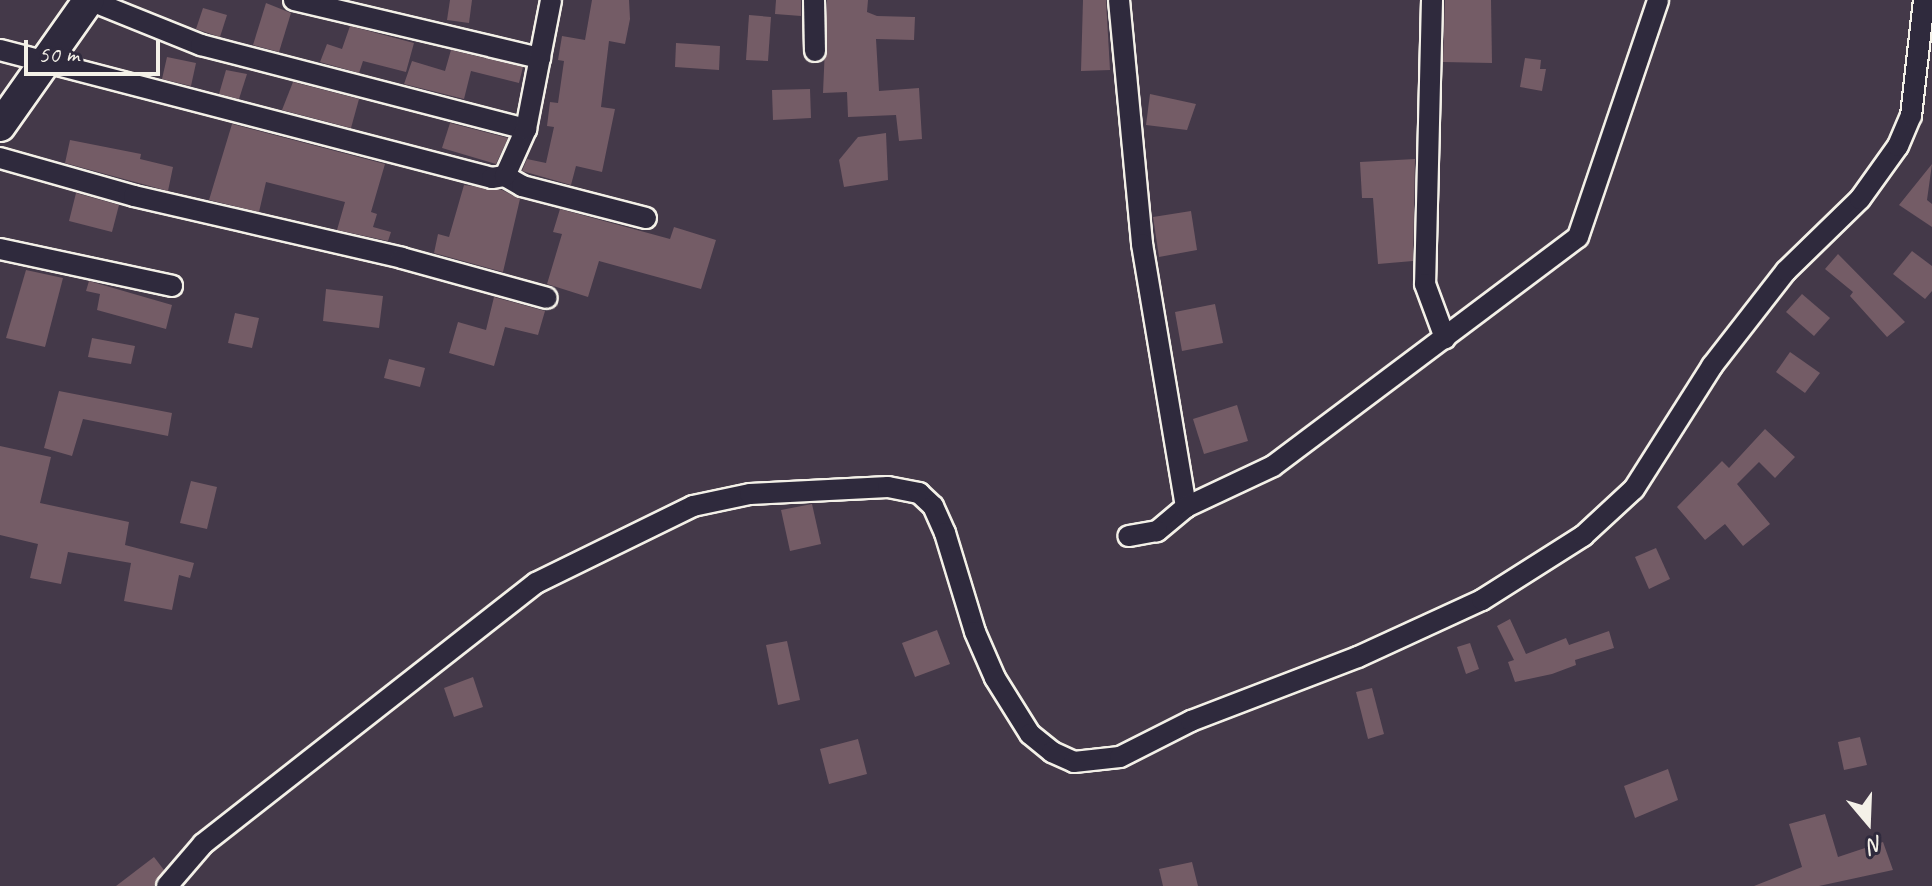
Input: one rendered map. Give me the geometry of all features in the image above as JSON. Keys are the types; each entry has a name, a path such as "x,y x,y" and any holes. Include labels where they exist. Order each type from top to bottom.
{"highway":[{"path":"0,126 89,0"}],"street":[{"path":"89,0 201,45 526,129"},
{"path":"294,0 540,58"},
{"path":"505,176 526,129 551,0"},
{"path":"814,0 815,51"},
{"path":"1119,0 1142,244 1186,507"},
{"path":"1432,0 1425,284 1445,338"},
{"path":"1128,536 1157,531 1186,507 1273,466 1578,237 1658,0"},
{"path":"167,886 203,844 536,583 693,506 765,493 888,487 919,493 933,506 945,533 975,632 995,678 1030,734 1052,752 1074,762 1120,757 1191,721 1358,657 1482,600 1583,536 1634,489 1730,342 1786,271 1860,199 1898,146 1911,116 1922,54 1924,0"},
{"path":"0,50 492,178 505,176 646,218"},
{"path":"0,158 134,196 402,258 547,298"},
{"path":"0,249 172,286"}],"building":[{"path":"450,0 472,0 469,23 447,20"},
{"path":"592,0 629,0 630,19 625,44 609,41 601,107 615,109 602,172 576,166 571,185 522,171 527,159 546,163 554,127 547,126 550,102 558,103 564,61 558,60 562,36 585,40"},
{"path":"776,0 801,0 801,16 775,14"},
{"path":"827,0 868,0 867,12 877,16 915,17 914,40 876,39 879,91 919,88 922,139 899,141 896,115 848,117 847,92 823,93"},
{"path":"1083,0 1106,0 1110,70 1081,71"},
{"path":"1445,0 1491,0 1492,63 1443,62"},
{"path":"266,3 291,13 279,52 253,45"},
{"path":"203,8 227,15 220,37 196,29"},
{"path":"749,15 771,17 768,61 746,60"},
{"path":"350,26 414,43 406,72 363,61 359,73 320,62 327,44 342,49"},
{"path":"676,43 720,46 719,70 675,67"},
{"path":"451,50 523,67 519,83 471,71 464,99 404,84 412,61 445,71"},
{"path":"167,57 196,63 191,86 162,79"},
{"path":"1525,58 1541,60 1540,69 1546,69 1542,91 1520,87"},
{"path":"226,70 247,74 239,99 219,94"},
{"path":"293,82 359,99 351,128 282,110"},
{"path":"810,89 811,118 773,120 772,90"},
{"path":"1150,94 1196,104 1187,130 1146,125"},
{"path":"450,123 508,138 496,164 442,148"},
{"path":"232,124 385,164 371,212 377,214 373,227 391,232 388,241 337,230 345,202 266,182 259,212 209,200"},
{"path":"886,133 888,180 844,187 839,160 858,137"},
{"path":"70,140 141,154 140,159 173,167 168,191 65,163"},
{"path":"1415,159 1413,261 1378,264 1373,198 1362,198 1360,162"},
{"path":"1932,164 1927,200 1932,204 1932,227 1899,205"},
{"path":"464,185 502,190 520,199 503,272 434,253 438,234 449,237"},
{"path":"76,193 119,205 112,232 69,221"},
{"path":"560,209 670,239 674,227 716,240 701,289 599,261 588,297 547,284 562,234 553,232"},
{"path":"1191,211 1197,250 1159,257 1153,217"},
{"path":"1912,251 1932,266 1932,291 1925,299 1893,274"},
{"path":"1838,254 1905,322 1887,337 1850,296 1853,292 1825,269"},
{"path":"26,270 63,278 45,347 6,338"},
{"path":"89,281 172,305 166,329 97,310 100,294 86,291"},
{"path":"326,289 383,296 379,328 323,321"},
{"path":"1802,294 1830,318 1814,336 1786,312"},
{"path":"494,297 545,311 538,335 505,327 494,366 449,353 458,322 486,330"},
{"path":"1215,304 1223,343 1182,351 1175,312"},
{"path":"235,313 259,318 252,348 228,343"},
{"path":"92,338 135,346 131,364 88,357"},
{"path":"1790,352 1820,373 1805,393 1776,372"},
{"path":"389,359 425,368 420,387 384,378"},
{"path":"59,391 172,413 168,436 83,419 72,456 44,448"},
{"path":"1237,405 1248,441 1204,454 1193,419"},
{"path":"1765,429 1795,457 1775,478 1759,462 1737,484 1770,524 1743,546 1725,524 1705,540 1677,507 1722,461 1729,468"},
{"path":"0,446 51,457 40,503 129,522 125,545 194,563 190,578 179,575 172,610 124,601 131,563 68,552 61,584 30,578 38,544 0,535"},
{"path":"191,481 217,487 207,529 180,523"},
{"path":"812,504 821,544 790,551 781,510"},
{"path":"1656,548 1670,579 1649,589 1635,557"},
{"path":"1510,619 1526,654 1566,638 1569,645 1609,631 1614,648 1575,660 1576,665 1552,674 1515,682 1508,662 1514,660 1497,626"},
{"path":"937,630 950,664 915,677 902,643"},
{"path":"787,641 800,700 778,705 766,645"},
{"path":"1470,643 1479,669 1466,674 1457,647"},
{"path":"473,677 483,707 454,717 444,688"},
{"path":"1372,688 1384,734 1368,739 1356,692"},
{"path":"1860,737 1867,765 1844,770 1838,742"},
{"path":"858,739 867,774 829,784 820,749"},
{"path":"1668,769 1678,800 1635,818 1624,786"},
{"path":"1825,814 1838,857 1883,842 1893,870 1819,886 1754,886 1802,867 1789,824"},
{"path":"154,857 164,870 154,886 116,886"},
{"path":"1192,862 1198,886 1163,886 1159,869"}]}
